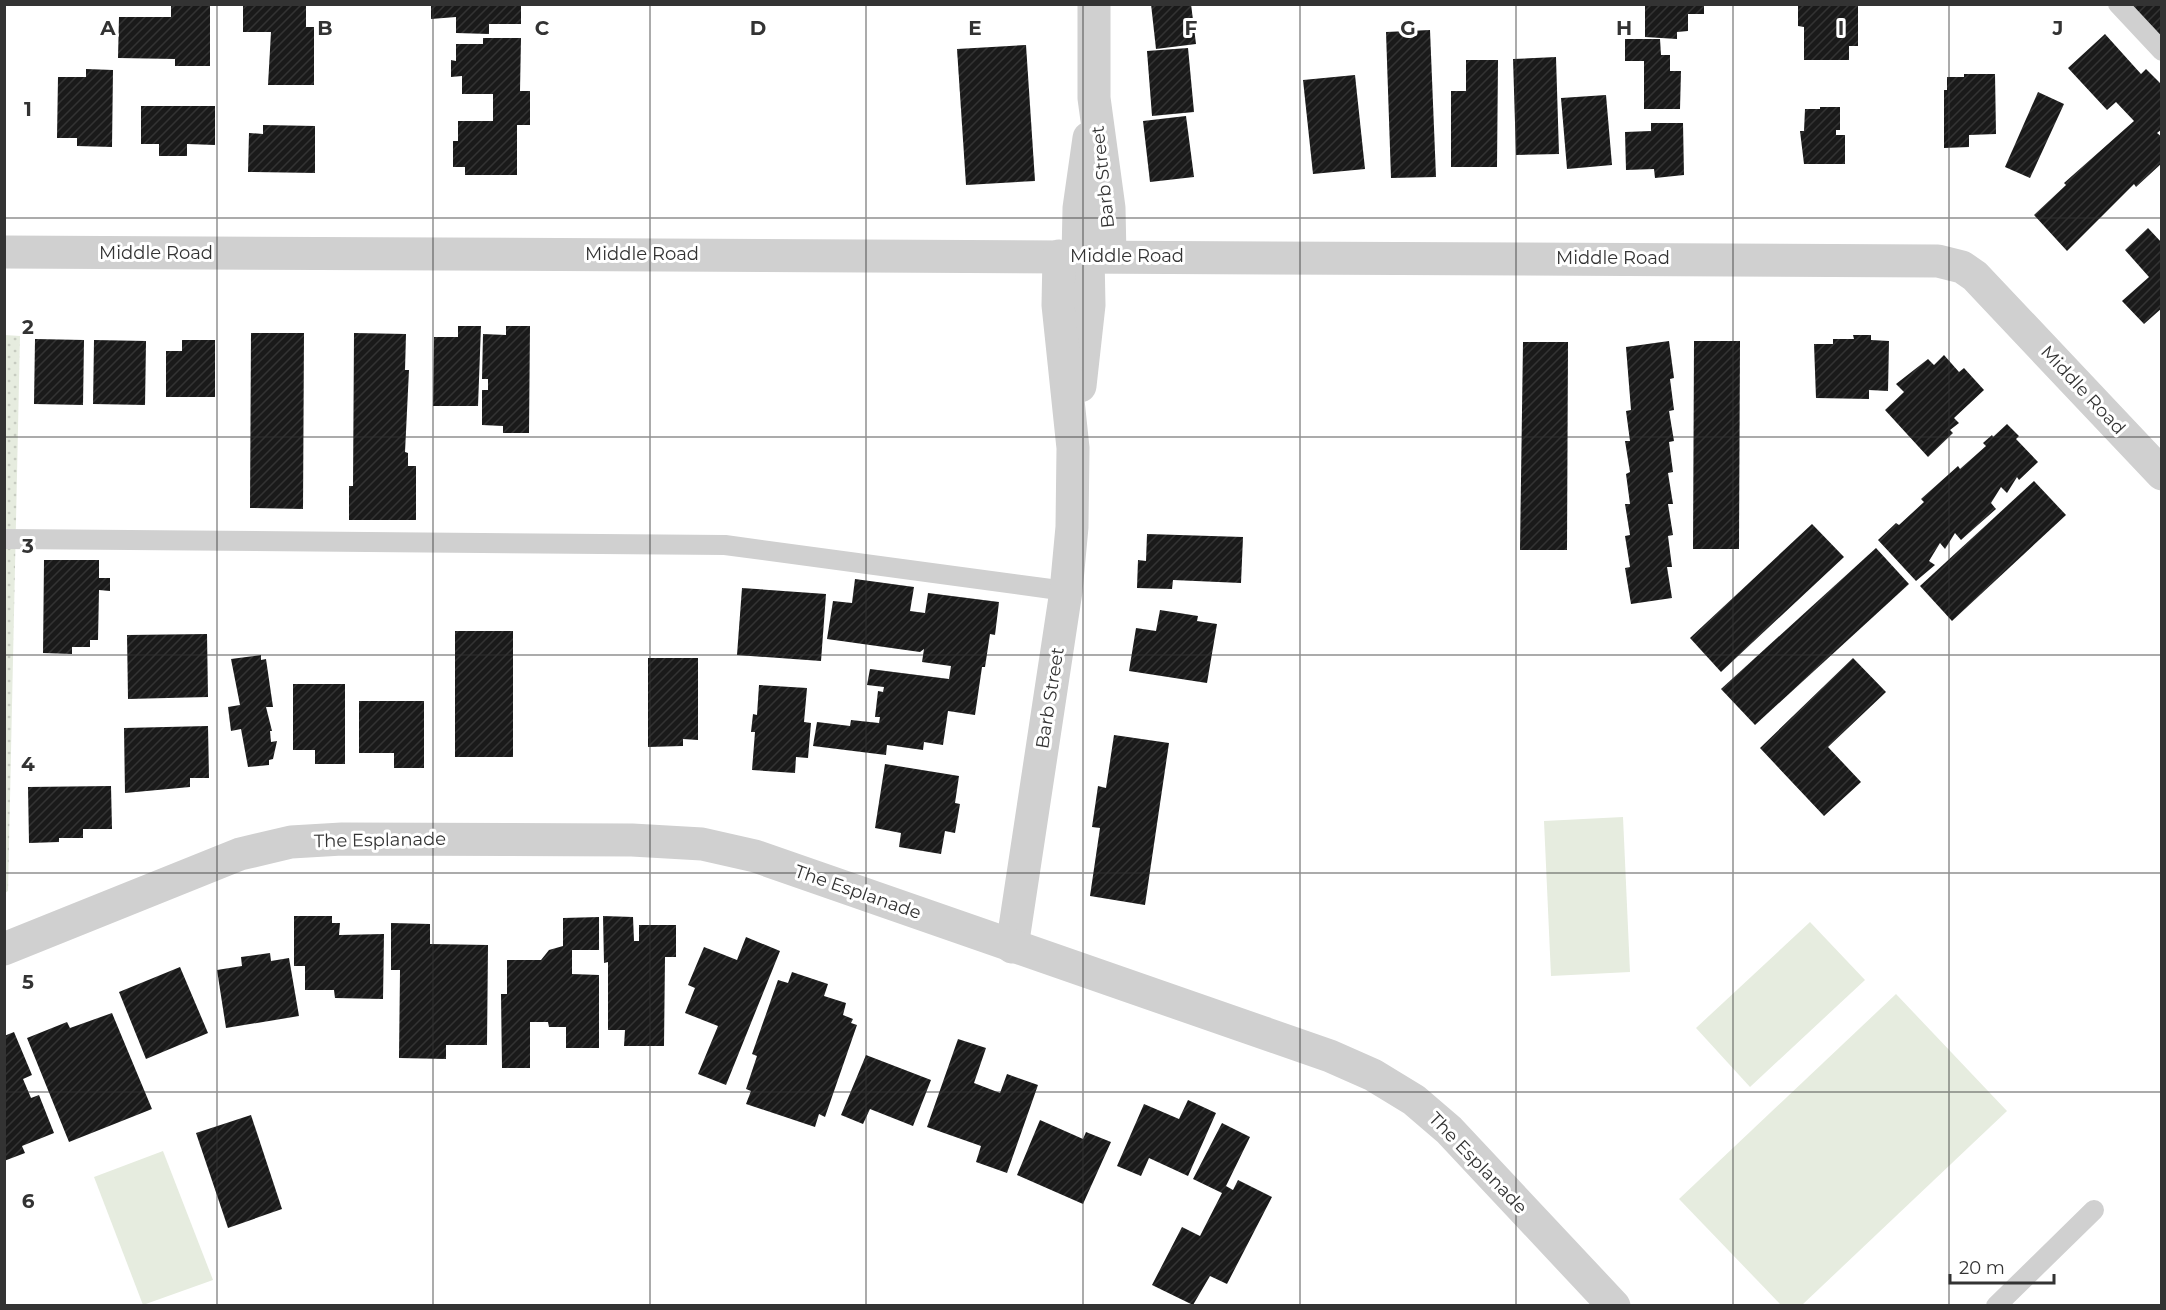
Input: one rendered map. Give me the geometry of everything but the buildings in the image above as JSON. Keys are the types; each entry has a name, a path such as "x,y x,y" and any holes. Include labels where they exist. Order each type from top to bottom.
{"street":[{"name":"Barb Street","path":"1012,947 1066,591 1072,526 1073,448 1058,304 1109,208 1094,98 1094,4"},
{"name":"Middle Road","path":"4,252 1903,259 1949,263 1975,276 2162,474"},
{"name":"The Esplanade","path":"4,949 240,854 291,842 342,839 632,840 702,844 754,856 1330,1056 1373,1075 1414,1100 1449,1130 1614,1305"}],"lane":[{"path":"2118,4 2162,51"},
{"path":"4,539 725,545 1066,591"},
{"path":"1996,1305 2094,1210"}],"shaded area":[{"path":"5,335 20,336 8,891 5,893"},
{"path":"1623,817 1630,972 1551,976 1544,821"},
{"path":"1810,922 1865,980 1750,1087 1696,1028"},
{"path":"1896,994 2007,1111 1802,1305 1781,1305 1679,1199"},
{"path":"163,1151 213,1280 143,1305 94,1177"}]}
